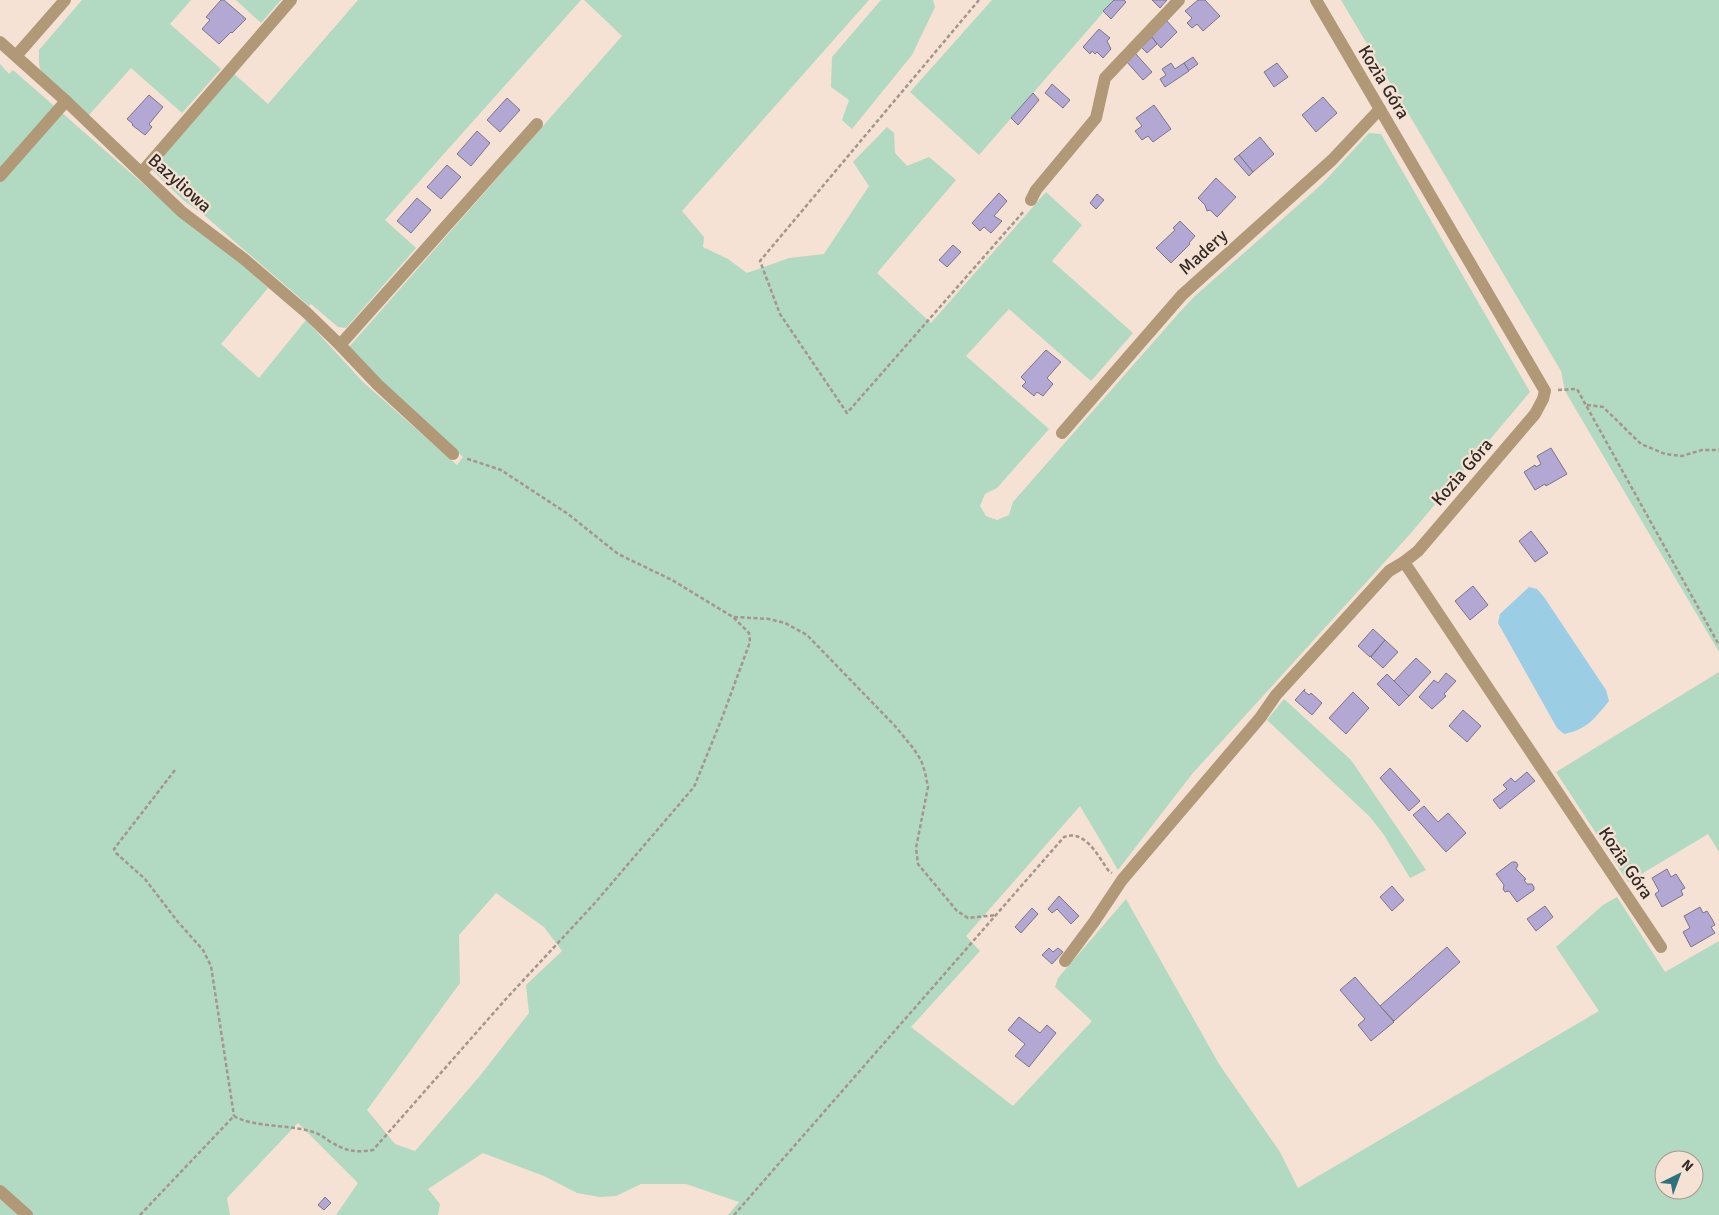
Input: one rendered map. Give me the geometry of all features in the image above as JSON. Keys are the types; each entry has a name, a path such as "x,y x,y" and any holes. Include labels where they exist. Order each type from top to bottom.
{"street":[{"path":"16,56 65,0"},
{"path":"142,172 291,0"},
{"path":"1032,200 1036,190 1096,118 1105,78 1180,0"},
{"name":"Kozia Góra","path":"1316,0 1545,391 1535,414 1418,551 1404,562 1661,947"},
{"name":"Bazyliowa","path":"0,42 66,101 182,212 244,259 307,313 378,385 453,454"},
{"path":"0,176 66,101"},
{"name":"Madery","path":"1062,432 1182,295 1332,160 1380,109"},
{"path":"340,345 537,124"},
{"path":"1065,961 1122,880 1260,718 1276,694 1389,571 1404,562"},
{"path":"0,1191 27,1215"}],"path":[{"path":"979,0 760,261 780,314 848,413 1032,200"},
{"path":"1545,391 1577,389 1719,645"},
{"path":"1586,405 1603,407 1641,444 1664,454 1682,456 1702,450 1719,450"},
{"path":"234,1116 241,1120 317,1133 343,1149 360,1152 373,1150 505,1000 594,904 694,787 750,642 749,633 733,617 672,580 618,554 568,514 502,470 453,454"},
{"path":"733,617 769,619 785,623 807,635 895,726 921,760 928,787 916,848 918,864 958,911 968,918 996,915"},
{"path":"175,770 114,849 145,879 203,950 211,966 234,1116"},
{"path":"734,1215 1064,837 1071,834 1081,837 1108,870 1122,880"},
{"path":"140,1215 234,1116"}],"green space":[{"path":"82,0 191,0 170,24 221,69 182,113 131,68 89,115 45,78 39,62 39,50"},
{"path":"236,0 281,0 261,23"},
{"path":"358,0 581,0 385,220 416,248 346,328 338,327 311,304 309,306 204,215 183,200 151,169 233,73 268,104"},
{"path":"584,0 869,0 682,211 704,237 703,247 728,259 747,273 789,258 824,254 869,186 853,162 887,127 894,133 895,153 907,166 929,157 956,180 877,273 931,323 1046,192 1082,225 1052,261 1133,333 1091,381 1009,309 966,356 1049,429 997,488 985,494 980,506 986,516 997,520 1009,515 1013,502 1195,296 1321,185 1369,133 1381,134 1530,392 1410,534 1192,774 1118,870 1080,806 966,936 980,951 911,1027 1013,1106 1092,1021 1055,987 1058,978 1126,899 1219,1064 1280,1152 1298,1188 1599,1011 1556,947 1603,905 1617,897 1665,972 1719,941 1719,1215 728,1215 739,1202 686,1184 641,1184 616,1196 600,1197 577,1193 544,1176 483,1153 428,1189 440,1204 438,1215 336,1215 358,1183 298,1123 227,1198 230,1215 0,1215 0,64 9,74 13,70 189,224 232,256 268,288 221,344 259,378 306,320 363,382 457,465 463,457 399,399 349,347 622,36","holes":["496,893 544,927 562,951 526,985 529,1013 479,1077 415,1151 395,1144 367,1110 460,983 459,935"]},
{"path":"881,0 933,0 935,7 912,55 852,129 842,120 849,100 831,87 832,57"},
{"path":"992,0 1114,0 979,155 910,92"},
{"path":"1341,0 1719,0 1719,652 1565,391 1561,371"},
{"path":"1719,672 1719,852 1708,834 1628,882 1556,772"},
{"path":"1284,699 1351,760 1426,870 1410,878 1384,835 1370,817 1267,720"}],"water":[{"path":"1529,587 1537,589 1544,597 1606,690 1609,701 1590,722 1572,732 1564,734 1557,728 1498,623 1500,614"}],"building":[{"path":"221,0 224,0 246,19 219,44 202,29 210,20 206,17"},
{"path":"1114,0 1124,0 1126,2 1111,19 1103,11"},
{"path":"1152,0 1167,0 1160,8"},
{"path":"1198,0 1205,0 1220,16 1203,31 1197,24 1192,28 1187,23 1192,18 1185,11"},
{"path":"1166,20 1177,32 1161,48 1150,35"},
{"path":"1099,29 1110,38 1107,41 1111,49 1103,58 1097,52 1095,54 1092,51 1090,54 1083,47"},
{"path":"1152,37 1157,44 1147,53 1141,47"},
{"path":"1135,53 1152,72 1143,80 1126,61"},
{"path":"1193,57 1198,64 1188,71 1184,63"},
{"path":"1171,63 1175,69 1184,63 1189,71 1165,87 1160,79 1166,75 1162,69"},
{"path":"1277,63 1288,77 1274,87 1264,72"},
{"path":"1052,84 1070,100 1063,108 1045,93"},
{"path":"1033,93 1039,100 1018,125 1011,118"},
{"path":"149,95 163,107 149,124 152,127 145,135 127,119"},
{"path":"1323,97 1337,113 1316,132 1302,115"},
{"path":"507,98 520,110 500,132 487,120"},
{"path":"1154,105 1171,129 1153,142 1148,136 1142,140 1135,131 1142,126 1136,118"},
{"path":"477,131 490,143 471,166 457,154"},
{"path":"1260,137 1274,154 1253,172 1239,155"},
{"path":"1239,155 1253,172 1249,176 1234,159"},
{"path":"447,165 461,177 441,199 427,187"},
{"path":"1216,178 1236,197 1217,217 1210,210 1207,211 1205,205 1198,198"},
{"path":"999,193 1007,201 994,216 1002,221 991,233 984,227 980,231 972,223"},
{"path":"1097,194 1104,200 1096,209 1090,203"},
{"path":"417,198 431,210 411,233 397,221"},
{"path":"1180,221 1195,236 1190,244 1171,263 1156,248 1175,230 1173,228"},
{"path":"953,245 961,252 947,267 939,260"},
{"path":"1046,350 1061,362 1047,378 1053,384 1043,396 1037,392 1034,396 1022,386 1026,382 1021,377"},
{"path":"1551,448 1567,474 1535,490 1524,472 1535,465 1536,467 1541,464 1537,456"},
{"path":"1531,531 1548,553 1535,562 1519,541"},
{"path":"1473,586 1488,605 1470,620 1455,601"},
{"path":"1373,629 1385,640 1370,657 1358,646"},
{"path":"1385,640 1398,652 1383,668 1371,657"},
{"path":"1416,658 1431,672 1409,696 1394,681"},
{"path":"1446,673 1456,681 1444,694 1446,696 1432,709 1419,697 1434,680 1438,683"},
{"path":"1387,674 1409,696 1399,706 1377,684"},
{"path":"1305,689 1304,691 1309,695 1311,693 1322,703 1312,715 1295,700"},
{"path":"1353,692 1369,708 1346,734 1329,718"},
{"path":"1463,710 1481,726 1467,742 1449,726"},
{"path":"1390,768 1420,801 1409,811 1380,778"},
{"path":"1527,772 1535,781 1500,809 1493,800 1507,789 1503,785 1511,778 1515,782"},
{"path":"1424,806 1438,822 1448,813 1466,833 1446,852 1413,815"},
{"path":"1512,862 1516,862 1518,865 1516,869 1526,879 1524,880 1527,884 1532,884 1534,887 1534,890 1517,902 1509,891 1505,892 1503,889 1504,885 1496,874"},
{"path":"1667,869 1671,877 1676,874 1685,888 1681,890 1683,895 1662,907 1655,894 1659,891 1652,878"},
{"path":"1392,886 1404,900 1392,911 1380,897"},
{"path":"1059,896 1079,916 1071,924 1057,909 1052,913 1048,909"},
{"path":"1545,906 1553,917 1536,931 1527,919"},
{"path":"1700,907 1703,913 1707,911 1712,919 1715,925 1711,927 1715,933 1691,947 1683,932 1690,928 1684,916"},
{"path":"1032,908 1038,914 1021,933 1015,927"},
{"path":"1447,947 1460,962 1394,1021 1380,1006"},
{"path":"1049,948 1053,952 1058,948 1063,952 1052,964 1042,955"},
{"path":"1355,977 1394,1022 1371,1041 1358,1025 1365,1019 1340,990"},
{"path":"1019,1017 1040,1033 1047,1025 1056,1033 1029,1067 1015,1056 1025,1044 1008,1030"},
{"path":"325,1197 331,1203 324,1210 318,1205"}]}
